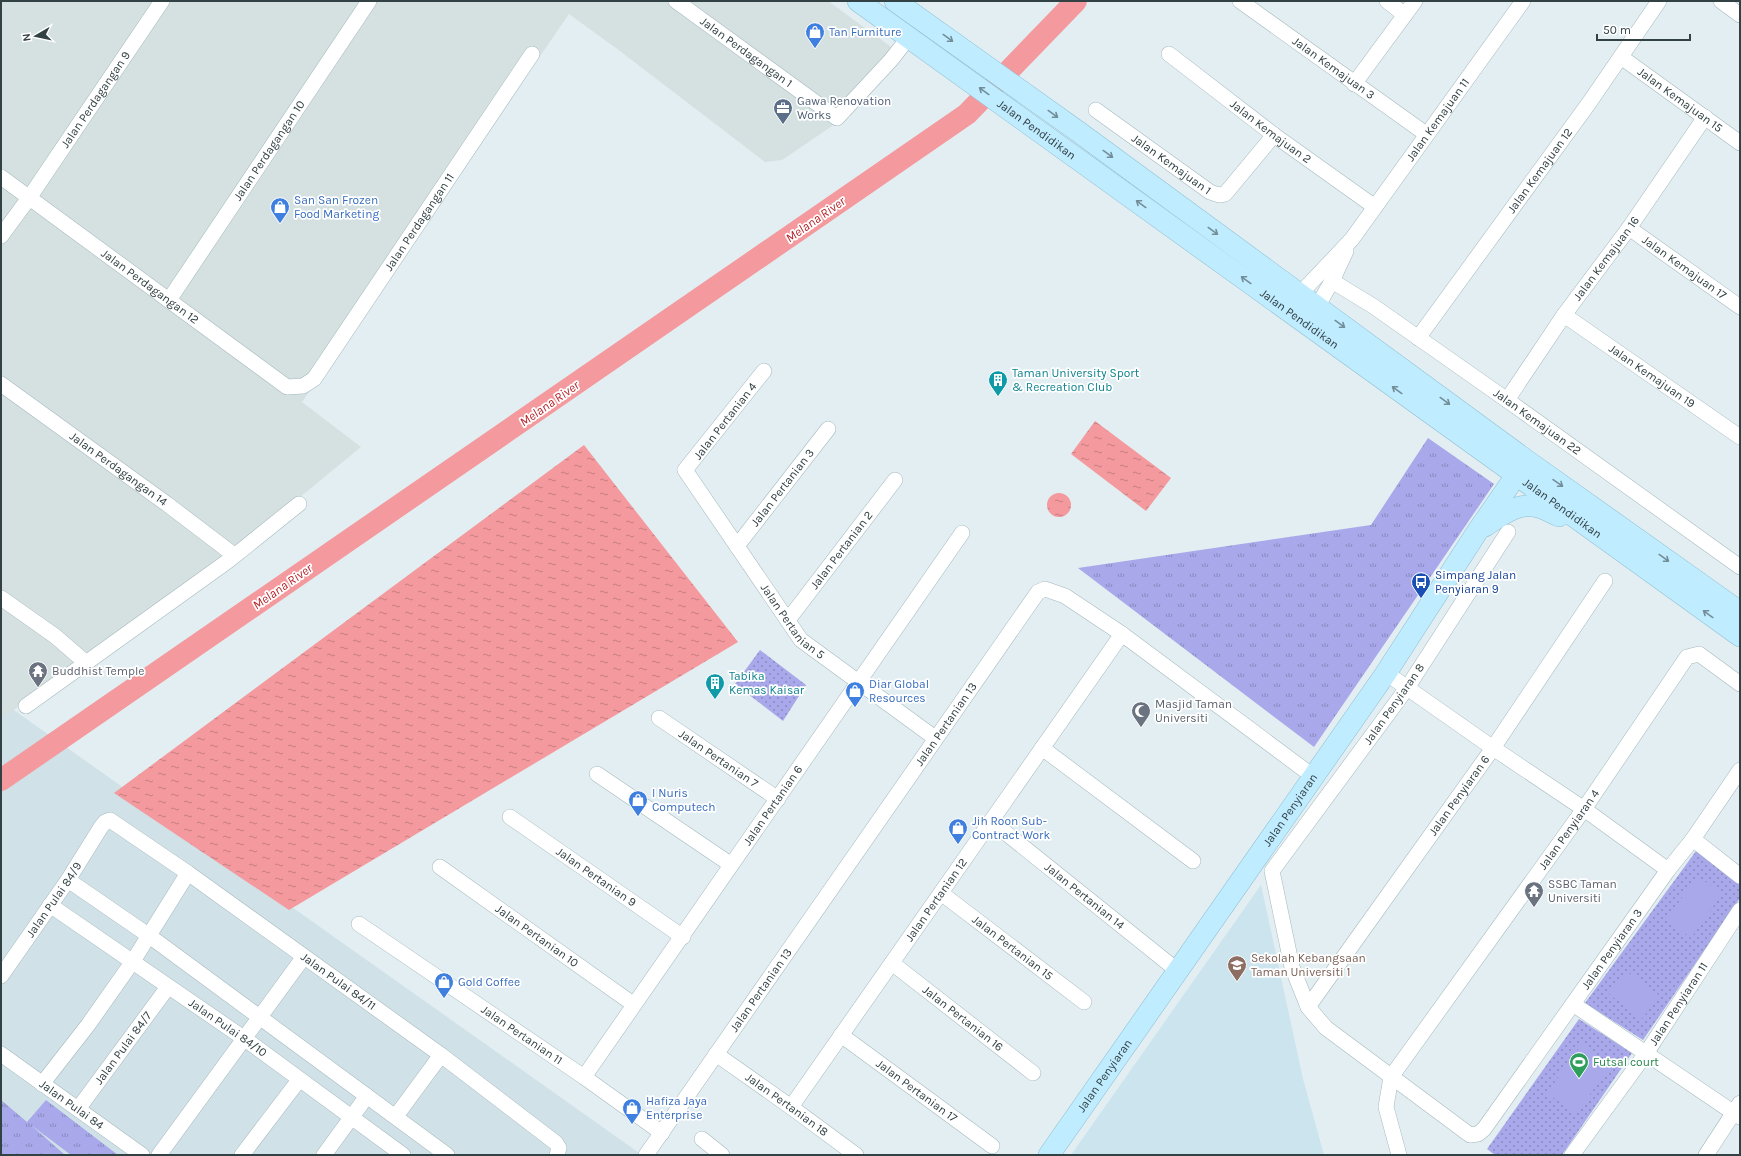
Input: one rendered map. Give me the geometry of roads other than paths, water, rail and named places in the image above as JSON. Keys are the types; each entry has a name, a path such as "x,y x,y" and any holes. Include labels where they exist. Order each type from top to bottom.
{"main road":[{"name":"Jalan Pendidikan","path":"858,1 1439,421 1521,468 1740,612"},
{"name":"Jalan Pendidikan","path":"895,1 1076,130 1317,307 1521,468 1597,534 1740,636"},
{"path":"1439,421 1483,460 1494,477 1495,492 1477,532"},
{"name":"Jalan Penyiaran","path":"1049,1155 1386,673 1477,532 1521,468"},
{"path":"1477,532 1501,515 1522,506 1537,506 1597,534"}],"street":[{"name":"Jalan Perdagangan 9","path":"1,236 30,198 162,1"},
{"name":"Jalan Perdagangan 10","path":"169,300 369,1"},
{"name":"Jalan Perdagangan 1","path":"676,1 836,118 891,60 909,37"},
{"name":"Jalan Kemajuan 3","path":"1240,1 1354,84 1426,134"},
{"path":"1387,1 1405,15"},
{"path":"1354,84 1415,1"},
{"name":"Jalan Kemajuan 11","path":"1299,294 1352,239 1419,148 1426,134 1523,1"},
{"name":"Jalan Kemajuan 12","path":"1418,338 1510,213 1659,1"},
{"path":"1721,1 1740,15"},
{"name":"Jalan Perdagangan 11","path":"303,386 314,379 532,54"},
{"name":"Jalan Kemajuan 2","path":"1169,54 1274,134 1375,207"},
{"name":"Jalan Kemajuan 15","path":"1621,57 1740,143"},
{"name":"Jalan Kemajuan 1","path":"1096,110 1210,192 1219,195 1226,194 1274,134"},
{"name":"Jalan Kemajuan 16","path":"1508,400 1564,315 1629,228 1705,117"},
{"name":"Jalan Perdagangan 12","path":"1,177 287,387 303,386"},
{"name":"Jalan Kemajuan 17","path":"1629,228 1740,307"},
{"name":"Jalan Kemajuan 11","path":"1317,307 1332,281 1352,239"},
{"name":"Jalan Kemajuan 22","path":"1332,281 1508,400 1740,567"},
{"name":"Jalan Kemajuan 19","path":"1564,315 1740,437"},
{"name":"Jalan Pertanian 4","path":"685,470 764,371"},
{"name":"Jalan Perdagangan 14","path":"1,384 167,504 234,555"},
{"name":"Jalan Pertanian 3","path":"736,546 828,428"},
{"name":"Jalan Pertanian 5","path":"685,470 801,640 935,738"},
{"name":"Jalan Pertanian 2","path":"788,620 895,480"},
{"path":"26,706 234,555 299,504"},
{"name":"Jalan Penyiaran 8","path":"1308,1007 1292,967 1272,871 1407,688 1508,532"},
{"name":"Jalan Pertanian 6","path":"584,1077 633,1004 683,937 730,864 778,799 962,533"},
{"name":"Jalan Penyiaran 6","path":"1308,1007 1493,748 1605,582"},
{"name":"Jalan Pertanian 13","path":"662,1133 935,738 1038,592 1045,589 1065,596 1122,634 1314,777"},
{"path":"1,598 55,636 85,662"},
{"name":"Jalan Pertanian 12","path":"791,1107 1122,634"},
{"name":"Jalan Penyiaran 4","path":"1391,1077 1584,809 1687,657 1699,654 1740,684"},
{"path":"1386,673 1493,748 1584,809 1668,870"},
{"name":"Jalan Pertanian 7","path":"659,718 778,799"},
{"path":"1042,748 1193,861"},
{"name":"Jalan Penyiaran 3","path":"1391,1077 1470,1135 1478,1134 1484,1129 1668,870 1693,839 1740,770"},
{"path":"597,774 730,864"},
{"name":"Jalan Pertanian 9","path":"510,817 683,937"},
{"name":"Jalan Pulai 84/11","path":"105,822 110,820 188,873 303,958 441,1055 556,1143 559,1148 557,1155"},
{"name":"Jalan Pertanian 14","path":"991,821 1178,971"},
{"name":"Jalan Pulai 84/9","path":"1,976 68,880 105,822"},
{"path":"1693,839 1740,876"},
{"name":"Jalan Pertanian 10","path":"440,867 633,1004"},
{"path":"42,1084 88,1024 133,961 188,873"},
{"path":"68,880 148,935 447,1155"},
{"name":"Jalan Pertanian 15","path":"941,893 1084,1002"},
{"name":"Jalan Pulai 84/10","path":"50,905 245,1039 403,1155"},
{"name":"Jalan Penyiaran 11","path":"1572,1155 1647,1052 1740,910"},
{"name":"Jalan Pertanian 11","path":"359,924 584,1077 662,1133"},
{"path":"159,1155 303,958"},
{"name":"Jalan Pertanian 16","path":"892,963 1034,1073"},
{"name":"Jalan Pulai 84/7","path":"78,1109 168,987"},
{"path":"1573,1004 1738,1111 1706,1155"},
{"path":"1308,1007 1326,1028 1391,1077 1386,1107 1399,1155"},
{"name":"Jalan Pertanian 17","path":"841,1035 992,1146"},
{"name":"Jalan Pulai 84","path":"1,1054 142,1155"},
{"name":"Jalan Pertanian 18","path":"716,1054 856,1155"},
{"path":"396,1116 441,1055"},
{"path":"242,1155 299,1080"},
{"path":"324,1155 367,1096"},
{"path":"403,1155 419,1133"},
{"path":"646,1155 662,1133"},
{"path":"702,1139 722,1155"}],"water":[{"path":"1095,421 1171,478 1146,511 1071,454"},
{"path":"584,445 738,642 289,910 114,793"},
{"path":"1059,493 1068,496 1071,505 1068,514 1059,517 1050,514 1047,505 1050,496"}],"waterway":[{"name":"Melana River","path":"1,780 967,114 1076,1"}],"place":[{"name":"Tan Furniture","path":"815,49"},
{"name":"Gawa Renovation Works","path":"783,125"},
{"name":"San San Frozen Food Marketing","path":"280,224"},
{"name":"Taman University Sport & Recreation Club","path":"998,397"},
{"name":"Simpang Jalan Penyiaran 9","path":"1421,599"},
{"name":"Buddhist Temple","path":"38,688"},
{"name":"Tabika Kemas Kaisar","path":"715,700"},
{"name":"Diar Global Resources","path":"855,708"},
{"name":"Masjid Taman Universiti","path":"1141,728"},
{"name":"I Nuris Computech","path":"638,817"},
{"name":"Jih Roon Sub- Contract Work","path":"958,845"},
{"name":"SSBC Taman Universiti","path":"1534,908"},
{"name":"Sekolah Kebangsaan Taman Universiti 1","path":"1237,982"},
{"name":"Gold Coffee","path":"444,999"},
{"name":"Futsal court","path":"1579,1079"},
{"name":"Hafiza Jaya Enterprise","path":"632,1125"}]}
